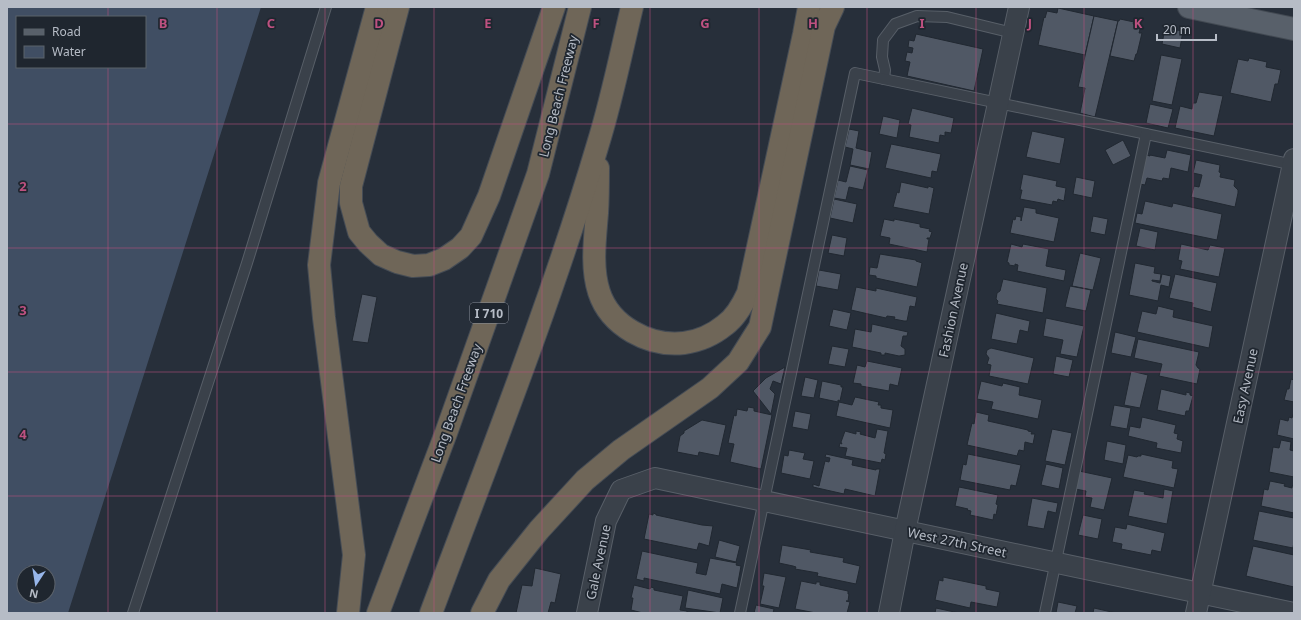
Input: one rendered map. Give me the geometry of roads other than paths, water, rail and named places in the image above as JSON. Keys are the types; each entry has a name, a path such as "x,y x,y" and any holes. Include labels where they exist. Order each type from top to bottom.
{"highway":[{"path":"348,613 354,555 324,318 319,265 329,183 377,7"},
{"path":"398,7 351,186 351,203 359,232 368,244 381,255 397,262 413,266 429,265 444,259 460,248 472,236 489,196 554,7"},
{"name":"Long Beach Freeway","path":"378,613 446,433 538,174 580,7"},
{"path":"431,613 552,287 598,144 613,89 632,7"},
{"path":"598,144 595,261 596,277 605,306 611,315 628,330 653,340 668,343 683,343 697,340 712,333 732,318 744,302 748,293 809,7"},
{"path":"482,613 499,580 539,530 585,480 621,450 710,388 738,362 760,327 824,26 833,7"}],"main road":[{"path":"1189,7 1294,29"}],"street":[{"name":"Fashion Avenue","path":"889,613 905,531 1019,7"},
{"name":"Easy Avenue","path":"1196,613 1294,163"},
{"name":"West 27th Street","path":"621,490 655,478 764,502 1201,592 1294,613"},
{"name":"Gale Avenue","path":"586,613 606,521 621,490"}],"lane":[{"path":"133,613 247,263 326,7"},
{"path":"884,79 885,70 882,57 883,40 895,24 902,21 917,16 947,17 1013,33"},
{"path":"740,613 855,73 1146,134 1294,163"},
{"path":"1045,613 1146,134"}],"water":[{"path":"7,7 261,7 68,613 7,613"}]}
